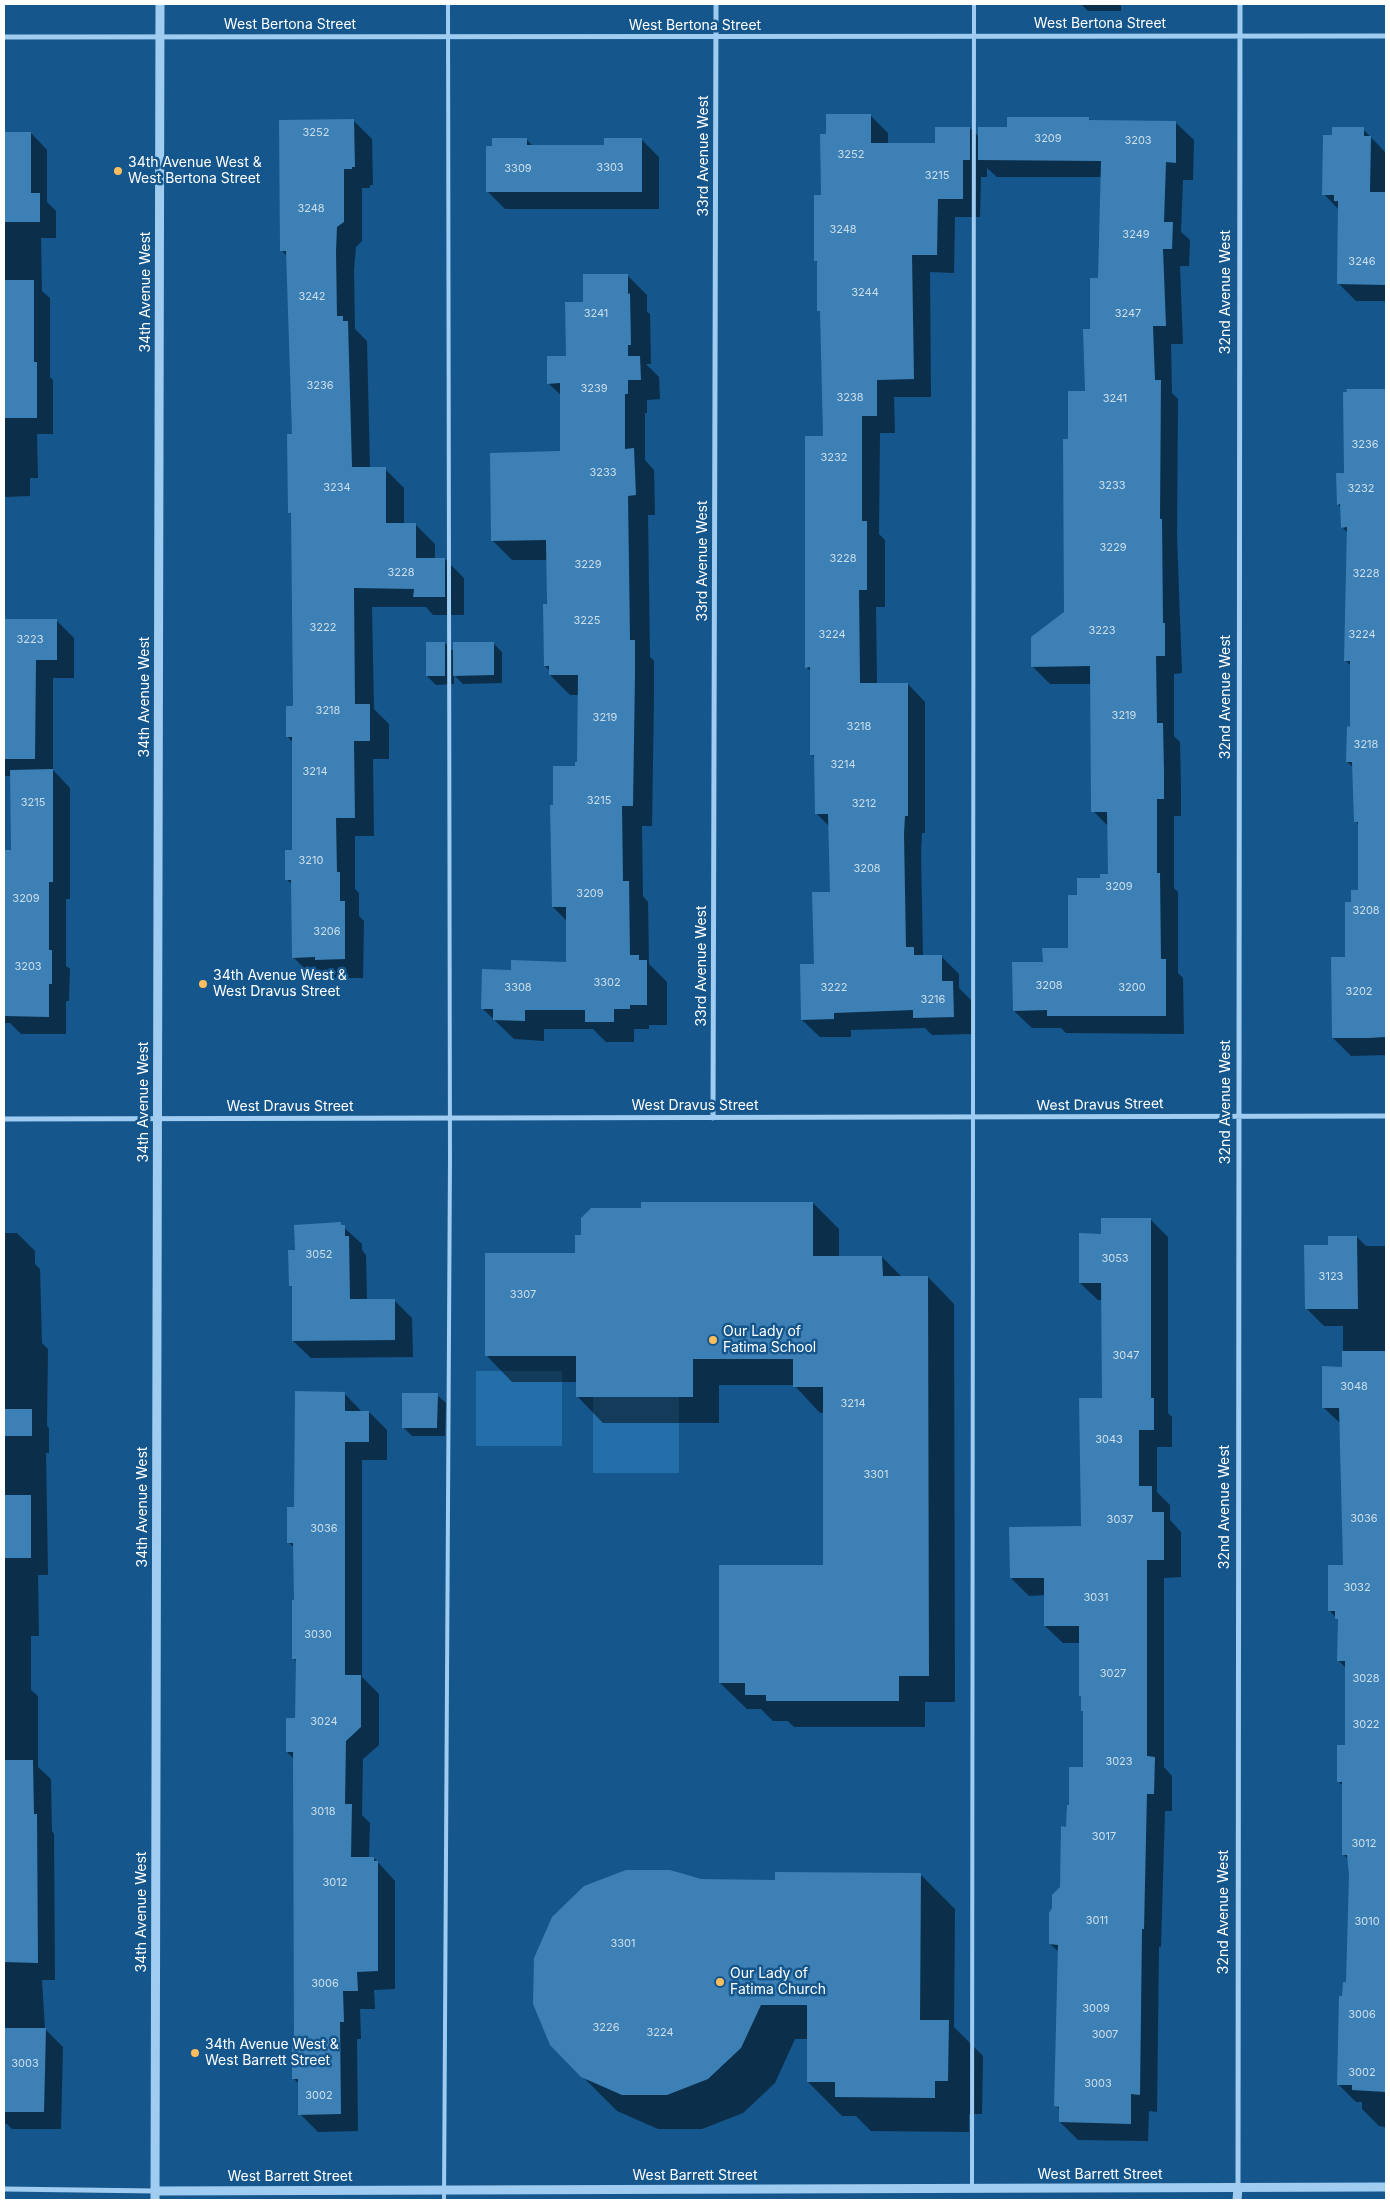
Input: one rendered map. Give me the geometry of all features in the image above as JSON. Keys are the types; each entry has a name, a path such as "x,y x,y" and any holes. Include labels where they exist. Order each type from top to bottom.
{"street":[{"name":"34th Avenue West","path":"155,2196 160,4"},
{"name":"33rd Avenue West","path":"713,1118 716,4"},
{"name":"32nd Avenue West","path":"1237,2200 1240,1115 1240,4"},
{"name":"West Bertona Street","path":"4,37 448,36 715,38 974,35 1386,36"},
{"name":"West Dravus Street","path":"4,1119 1386,1116"},
{"name":"West Barrett Street","path":"4,2189 155,2196 444,2196 972,2188 1386,2188"}],"lane":[{"path":"444,2196 450,1118 448,4"},
{"path":"972,2188 974,4"}],"shaded area":[{"path":"476,1371 562,1371 562,1446 476,1446"},
{"path":"593,1397 679,1397 679,1473 593,1473"}],"building":[{"path":"826,114 871,114 871,143 935,143 935,127 970,127 970,160 963,160 963,199 938,199 937,255 912,255 914,379 877,380 877,416 862,416 862,521 867,521 867,590 859,590 860,683 908,683 908,816 905,816 904,834 906,947 914,947 914,955 942,955 942,981 953,981 954,1017 913,1018 913,1010 834,1013 834,1019 801,1020 800,964 814,964 812,892 830,892 828,814 815,814 814,755 810,755 810,667 805,668 805,436 823,436 820,311 817,311 817,261 814,261 814,195 821,195 820,134 826,134"},
{"path":"1007,117 1089,117 1089,120 1176,121 1176,163 1166,162 1164,222 1173,222 1172,249 1163,249 1166,326 1153,326 1155,380 1161,380 1160,519 1162,519 1165,656 1156,656 1157,723 1163,723 1164,799 1157,799 1157,873 1160,873 1161,959 1166,959 1166,1016 1047,1016 1047,1010 1013,1011 1012,962 1043,962 1042,948 1068,948 1068,895 1077,895 1077,878 1100,878 1100,874 1108,874 1107,812 1091,812 1090,666 1031,667 1031,637 1064,612 1063,439 1068,439 1068,391 1085,391 1083,329 1090,329 1090,278 1098,278 1101,161 978,160 978,127 1007,127"},
{"path":"354,119 355,167 344,169 344,222 337,227 336,251 337,316 343,316 343,321 348,321 352,467 386,467 386,523 416,523 416,558 445,558 445,597 413,597 414,589 354,588 355,704 370,704 370,741 354,741 355,818 336,818 337,872 340,872 340,901 345,901 345,959 315,960 315,957 292,958 291,880 285,880 285,850 292,850 292,737 286,737 286,706 293,706 291,513 288,513 287,434 292,434 286,251 280,251 279,120"},
{"path":"1332,127 1364,127 1364,136 1371,136 1370,192 1386,192 1386,285 1337,284 1338,201 1334,201 1334,195 1322,195 1323,135 1332,135"},
{"path":"4,132 31,132 31,193 40,193 40,222 4,222"},
{"path":"492,138 527,138 527,145 604,145 604,138 642,138 642,192 486,192 486,146 492,146"},
{"path":"583,274 628,274 631,345 628,345 628,356 640,356 641,380 628,380 628,394 625,394 625,449 634,448 636,495 628,496 630,640 635,640 635,675 633,806 622,806 623,881 629,881 630,955 639,955 639,960 647,960 647,1005 630,1005 630,1009 614,1009 614,1022 585,1022 585,1010 525,1010 525,1021 493,1020 493,1009 481,1009 482,969 511,970 511,960 566,962 566,907 552,907 550,805 553,805 553,766 575,766 575,762 577,762 578,675 549,675 549,666 544,666 543,604 547,604 546,540 491,541 490,453 560,451 560,383 547,384 547,356 566,356 565,302 583,302"},
{"path":"4,280 34,280 34,362 37,362 37,418 4,418"},
{"path":"1346,389 1386,389 1386,1027 1385,1037 1369,1038 1332,1038 1331,957 1345,957 1345,902 1351,902 1351,890 1358,890 1358,822 1354,822 1352,762 1346,762 1347,726 1350,727 1350,661 1344,661 1347,527 1341,528 1340,504 1337,505 1336,473 1344,473 1343,392 1347,392"},
{"path":"4,619 57,619 57,660 36,660 35,759 4,759"},
{"path":"426,642 445,642 445,676 426,676"},
{"path":"453,642 494,642 494,675 453,676"},
{"path":"53,769 53,882 49,882 49,950 52,950 52,984 49,984 49,1017 4,1016 4,850 11,850 10,770"},
{"path":"641,1202 813,1202 813,1256 882,1256 883,1276 928,1276 929,1676 899,1676 899,1701 766,1701 766,1695 745,1695 745,1683 719,1683 719,1565 823,1565 823,1387 793,1387 793,1359 693,1359 693,1397 576,1397 576,1356 485,1356 485,1253 575,1253 575,1235 581,1235 581,1218 591,1208 641,1208"},
{"path":"1101,1218 1151,1218 1151,1398 1154,1398 1154,1430 1139,1430 1139,1486 1152,1486 1152,1512 1164,1512 1164,1560 1147,1560 1147,1756 1155,1757 1154,1794 1147,1794 1144,1929 1142,1929 1140,2095 1131,2094 1131,2124 1059,2122 1059,2107 1054,2106 1058,1945 1049,1944 1049,1913 1052,1908 1052,1895 1060,1887 1061,1826 1066,1827 1067,1805 1069,1805 1069,1767 1083,1767 1083,1711 1081,1711 1081,1696 1079,1696 1079,1626 1044,1626 1044,1578 1010,1578 1009,1527 1081,1526 1079,1398 1102,1398 1101,1283 1079,1283 1079,1233 1101,1234"},
{"path":"341,1222 341,1225 345,1225 345,1236 349,1236 350,1299 395,1299 395,1340 292,1341 292,1286 289,1286 288,1250 295,1250 294,1225"},
{"path":"1328,1236 1357,1236 1358,1309 1305,1309 1304,1245 1328,1245"},
{"path":"1342,1351 1386,1351 1386,2092 1352,2090 1352,2085 1337,2085 1339,1996 1342,1996 1343,1982 1346,1982 1349,1875 1347,1855 1342,1855 1342,1782 1337,1782 1337,1745 1345,1745 1345,1661 1337,1661 1338,1619 1335,1619 1335,1611 1328,1611 1328,1565 1343,1565 1339,1408 1322,1408 1322,1366 1342,1367"},
{"path":"295,1391 345,1392 345,1411 369,1411 369,1442 345,1442 345,1675 361,1675 361,1727 346,1741 345,1804 352,1804 351,1857 374,1857 374,1861 378,1861 378,1971 357,1972 358,1991 343,1991 344,2022 340,2022 341,2114 298,2115 298,2079 292,2079 292,2045 294,2045 293,1752 286,1752 286,1718 295,1718 296,1659 292,1659 293,1543 287,1543 287,1507 294,1507"},
{"path":"402,1393 438,1393 437,1428 402,1428"},
{"path":"4,1409 32,1409 32,1436 4,1436"},
{"path":"4,1495 31,1495 31,1558 4,1558"},
{"path":"4,1760 33,1760 34,1814 37,1814 38,1963 4,1962"},
{"name":"Our Lady of Fatima Church","path":"626,1870 670,1870 701,1879 775,1880 775,1872 921,1873 920,2020 949,2020 948,2081 935,2081 935,2098 835,2097 835,2082 807,2082 807,2005 761,2005 741,2048 708,2079 667,2095 622,2095 581,2077 550,2045 533,2004 534,1958 552,1917 584,1886"},
{"path":"4,2028 46,2028 44,2112 4,2112"}],"place":[{"name":"34th Avenue West & West Bertona Street","path":"118,171"},
{"name":"34th Avenue West & West Dravus Street","path":"203,984"},
{"name":"Our Lady of Fatima School","path":"713,1340"},
{"name":"Our Lady of Fatima Church","path":"720,1982"},
{"name":"34th Avenue West & West Barrett Street","path":"195,2053"}]}
